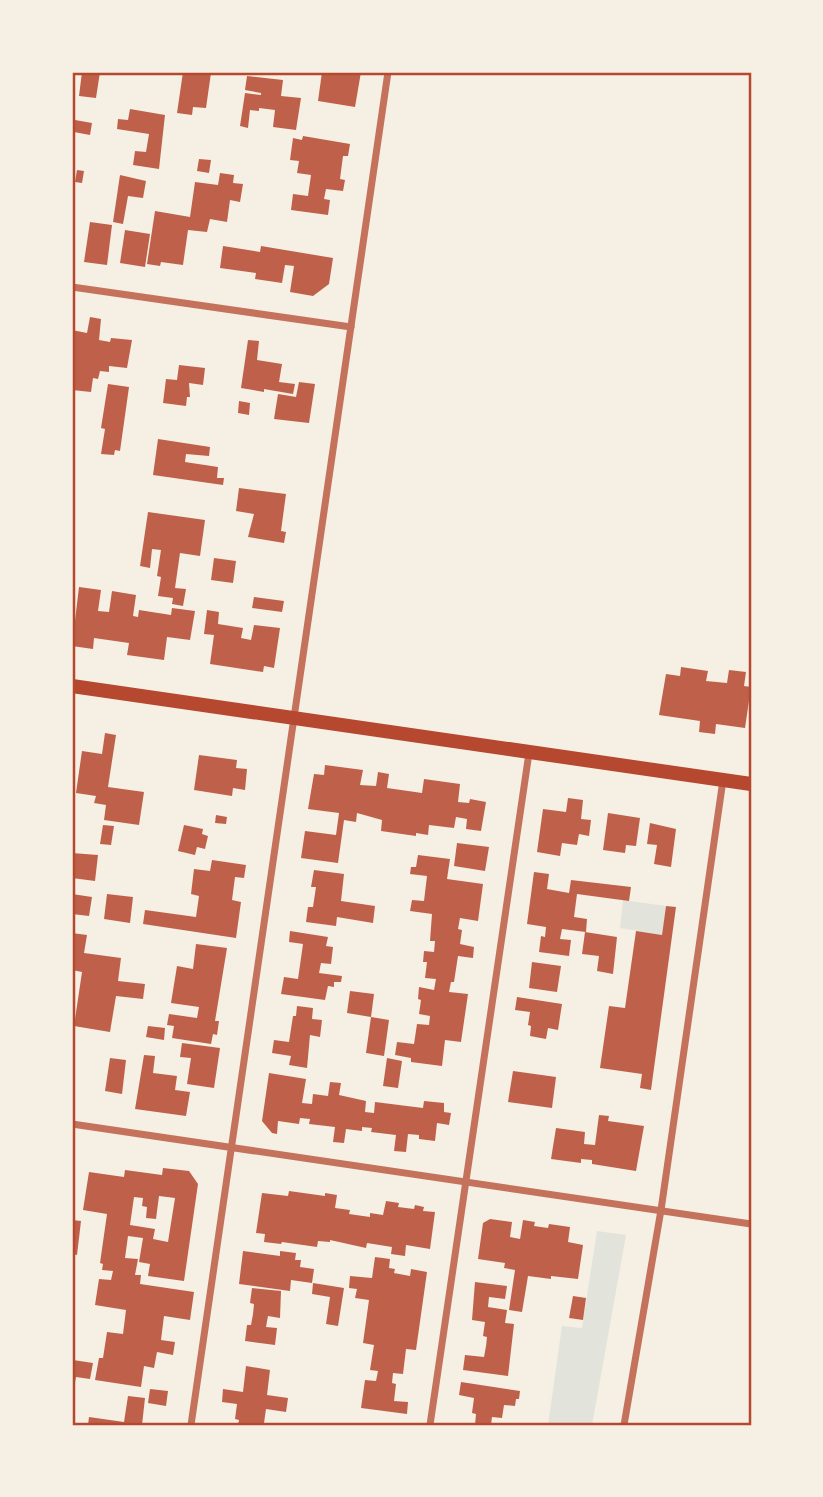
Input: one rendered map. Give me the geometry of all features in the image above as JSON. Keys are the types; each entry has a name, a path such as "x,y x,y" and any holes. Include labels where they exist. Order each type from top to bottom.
{"main road":[{"path":"72,685 751,784"}],"street":[{"path":"191,1425 388,72"},
{"path":"72,287 351,327"},
{"path":"430,1425 529,752"},
{"path":"624,1425 661,1210 723,780"},
{"path":"72,1124 751,1224"}],"shaded area":[{"path":"623,900 666,906 662,935 620,928"},
{"path":"597,1231 626,1235 592,1425 548,1425 562,1326 582,1328"}],"building":[{"path":"82,72 100,72 96,98 79,96"},
{"path":"183,72 211,73 206,108 193,107 192,115 177,113"},
{"path":"322,72 361,72 355,107 318,101"},
{"path":"247,76 283,80 281,96 301,98 296,130 273,127 275,110 259,108 259,111 250,110 248,128 240,126 245,93 261,95 245,90"},
{"path":"130,109 165,115 159,169 133,165 135,151 146,152 149,134 117,129 118,119 128,120"},
{"path":"75,120 92,123 90,135 74,132"},
{"path":"303,136 350,144 348,156 343,156 340,179 345,180 343,191 326,189 324,199 330,200 328,215 291,210 293,194 308,196 311,175 297,173 299,161 290,160 293,138 302,140"},
{"path":"199,159 211,160 209,173 197,171"},
{"path":"77,170 84,171 82,183 75,182"},
{"path":"220,173 234,175 233,183 243,184 240,202 230,200 227,222 210,219 207,232 188,230 183,265 161,262 160,266 147,264 155,211 190,217 195,182 218,185"},
{"path":"120,175 146,181 143,198 128,196 123,224 113,222"},
{"path":"90,222 112,225 107,265 84,262"},
{"path":"125,230 150,234 145,267 120,263"},
{"path":"223,246 260,252 261,246 333,258 329,284 313,296 290,292 294,266 285,265 282,283 255,279 256,273 220,268"},
{"path":"90,317 101,319 99,340 132,340 127,368 109,366 109,372 100,371 98,379 93,378 91,392 72,390 72,330 87,333"},
{"path":"248,340 259,341 257,360 282,364 279,382 295,384 293,394 241,388"},
{"path":"179,365 205,368 203,385 189,383 190,397 187,397 186,406 163,403 166,379 177,380"},
{"path":"299,382 315,384 309,423 274,419 278,394 296,397"},
{"path":"108,384 129,387 120,451 115,450 114,455 101,454 105,429 101,428"},
{"path":"239,401 250,403 249,415 238,413"},
{"path":"158,439 210,447 209,456 186,454 185,462 218,467 217,478 224,478 223,485 153,475"},
{"path":"239,488 286,494 281,531 286,532 284,543 248,537 254,514 236,511"},
{"path":"148,512 205,520 200,556 180,553 175,588 186,589 183,606 172,604 173,598 158,596 161,577 157,576 161,550 152,549 150,568 140,566"},
{"path":"214,558 236,561 233,583 211,580"},
{"path":"79,587 101,590 98,611 109,612 112,591 136,595 133,616 138,617 139,610 171,615 172,608 195,611 190,640 167,637 164,660 127,655 129,643 94,638 93,649 72,646"},
{"path":"254,597 284,601 282,612 252,608"},
{"path":"207,610 219,612 218,624 243,628 241,638 251,640 254,625 280,628 274,668 264,666 263,672 210,664 214,635 204,634"},
{"path":"681,667 708,671 706,681 727,683 729,670 746,672 744,686 751,687 745,728 716,724 715,734 699,732 700,721 659,715 666,674 680,676"},
{"path":"105,733 116,735 108,787 144,792 139,825 104,820 106,805 94,803 96,796 76,793 82,751 102,754"},
{"path":"199,755 237,760 236,768 247,769 245,790 233,788 232,796 194,790"},
{"path":"325,765 363,770 360,785 376,786 378,772 389,774 387,788 422,793 424,779 460,784 458,802 469,803 470,799 486,802 481,831 466,829 467,819 456,817 454,828 429,825 428,835 381,831 382,820 357,813 356,822 344,820 338,863 301,858 305,831 336,835 339,813 308,809 314,774 324,775"},
{"path":"568,798 583,800 581,819 591,820 589,836 579,834 577,845 562,843 560,856 537,852 543,809 566,812"},
{"path":"608,813 640,818 636,846 626,845 625,853 603,850"},
{"path":"216,815 227,817 226,824 215,823"},
{"path":"650,823 676,829 671,867 654,864 657,845 647,844"},
{"path":"103,825 114,826 111,845 100,844"},
{"path":"184,825 203,829 202,834 208,836 205,849 197,847 195,855 178,851"},
{"path":"457,843 489,847 485,871 454,866"},
{"path":"72,853 98,855 95,881 72,878"},
{"path":"418,855 450,859 447,879 483,884 478,921 460,918 460,944 474,947 473,958 458,956 454,982 451,982 449,992 468,994 461,1042 445,1040 442,1066 411,1062 411,1058 395,1055 397,1042 414,1044 417,1024 429,1025 430,1016 419,1014 419,987 434,990 436,979 425,978 427,962 423,962 424,951 434,952 435,941 430,941 432,914 410,911 412,900 424,901 427,876 410,874 411,867 416,867"},
{"path":"212,860 246,865 244,878 235,877 232,900 241,902 236,938 143,924 145,910 196,917 199,896 191,894 194,869 210,871"},
{"path":"314,870 344,874 341,901 375,906 373,923 337,917 336,926 306,922 308,907 313,907 316,887 311,887"},
{"path":"534,872 549,874 547,889 569,893 571,880 631,887 629,901 577,894 574,917 587,919 586,932 562,929 560,939 571,940 569,956 539,952 541,936 545,937 546,927 527,924"},
{"path":"72,894 92,897 89,916 72,914"},
{"path":"107,894 133,897 130,923 104,919"},
{"path":"666,906 676,907 651,1090 640,1088 642,1074 600,1068 609,1006 625,1008 636,931 662,935"},
{"path":"290,931 328,937 326,946 333,947 331,964 321,963 319,973 342,976 341,982 334,982 334,987 328,986 325,1000 281,994 284,977 298,979 303,944 289,942"},
{"path":"585,932 617,937 613,974 597,971 599,956 582,954"},
{"path":"72,933 87,935 84,953 121,958 118,981 145,984 143,999 116,996 110,1032 74,1026 82,972 72,970"},
{"path":"196,944 227,948 215,1021 219,1021 217,1035 213,1034 211,1044 172,1038 174,1026 167,1025 169,1014 197,1018 199,1007 171,1003 177,966 193,969"},
{"path":"532,962 561,966 557,992 529,988"},
{"path":"350,991 374,994 371,1017 347,1013"},
{"path":"517,997 562,1004 558,1030 548,1028 546,1039 530,1036 530,1012 515,1010"},
{"path":"297,1006 313,1008 312,1019 322,1020 320,1037 310,1035 307,1068 289,1065 291,1056 272,1053 274,1040 289,1042"},
{"path":"371,1017 389,1020 384,1056 366,1053"},
{"path":"148,1026 165,1028 164,1040 146,1037"},
{"path":"182,1043 220,1048 214,1088 187,1084 191,1058 180,1057"},
{"path":"144,1055 155,1056 153,1073 177,1076 175,1090 190,1092 186,1116 135,1109"},
{"path":"110,1058 126,1060 122,1094 105,1091"},
{"path":"387,1058 402,1061 398,1088 383,1086"},
{"path":"513,1071 556,1077 552,1108 508,1102"},
{"path":"269,1073 306,1079 302,1103 312,1104 313,1094 328,1096 330,1082 341,1083 339,1095 366,1101 365,1112 374,1113 375,1102 423,1108 424,1101 444,1103 444,1112 451,1113 449,1125 437,1123 435,1141 408,1134 406,1152 394,1151 396,1135 371,1132 372,1128 362,1127 362,1131 346,1129 344,1143 333,1142 335,1127 309,1124 310,1119 300,1118 299,1124 278,1121 277,1134 272,1133 262,1121"},
{"path":"599,1115 609,1116 608,1121 644,1126 636,1171 592,1164 592,1160 581,1159 581,1163 551,1159 556,1128 585,1132 584,1144 595,1145"},
{"path":"163,1168 189,1171 198,1184 184,1281 148,1276 150,1264 139,1262 143,1238 128,1236 125,1258 138,1259 135,1275 141,1275 140,1284 194,1292 190,1320 164,1316 161,1340 175,1342 173,1355 157,1352 154,1368 144,1366 141,1387 95,1380 99,1358 103,1358 107,1332 123,1334 126,1310 95,1305 99,1279 111,1280 113,1271 102,1270 103,1264 100,1263 107,1214 83,1210 89,1172 124,1177 125,1170 162,1175","holes":["159,1196 175,1198 168,1242 153,1239 155,1229 130,1225 134,1197 143,1198 142,1206 147,1207 146,1218 156,1219"]},
{"path":"289,1191 337,1195 335,1208 350,1210 349,1214 370,1217 370,1213 383,1215 386,1201 399,1203 398,1207 424,1207 423,1211 435,1212 430,1249 406,1245 405,1256 391,1254 392,1247 367,1243 366,1248 330,1240 318,1241 317,1247 264,1242 265,1234 256,1233 262,1193 288,1196"},
{"path":"490,1219 512,1222 510,1237 520,1239 523,1220 535,1222 534,1226 548,1228 549,1224 570,1227 568,1242 583,1245 578,1279 528,1276 522,1312 509,1310 515,1270 504,1268 505,1263 478,1259 483,1223"},
{"path":"72,1220 81,1221 77,1255 72,1254"},
{"path":"243,1251 280,1256 280,1251 296,1253 295,1260 301,1260 300,1267 314,1269 312,1283 291,1280 290,1291 239,1284"},
{"path":"375,1257 390,1259 389,1268 395,1269 394,1273 410,1276 411,1269 427,1272 416,1350 406,1349 403,1374 393,1373 392,1383 396,1384 394,1401 408,1402 407,1414 361,1408 365,1380 376,1381 378,1371 370,1370 374,1345 363,1343 369,1300 355,1298 357,1289 349,1288 350,1276 372,1278"},
{"path":"475,1282 507,1286 505,1299 489,1297 488,1307 507,1310 505,1323 514,1324 508,1376 463,1370 465,1355 484,1357 486,1346 487,1337 483,1336 485,1322 472,1320"},
{"path":"313,1283 344,1288 338,1326 326,1324 330,1297 312,1294"},
{"path":"252,1288 281,1291 280,1318 268,1316 266,1327 277,1328 275,1345 245,1341 247,1325 251,1325 253,1314 254,1304 250,1303"},
{"path":"573,1296 586,1298 583,1320 569,1318"},
{"path":"73,1360 93,1363 90,1379 76,1377 73,1393"},
{"path":"246,1366 270,1370 267,1395 288,1398 286,1412 266,1409 264,1423 270,1425 238,1425 239,1420 235,1419 237,1404 222,1402 223,1389 243,1392"},
{"path":"461,1382 520,1391 519,1399 516,1399 515,1406 504,1405 502,1418 492,1417 491,1425 475,1425 476,1414 472,1413 474,1398 459,1395"},
{"path":"150,1389 168,1391 166,1406 148,1403"},
{"path":"128,1396 145,1398 142,1425 88,1425 89,1417 124,1422"}]}
